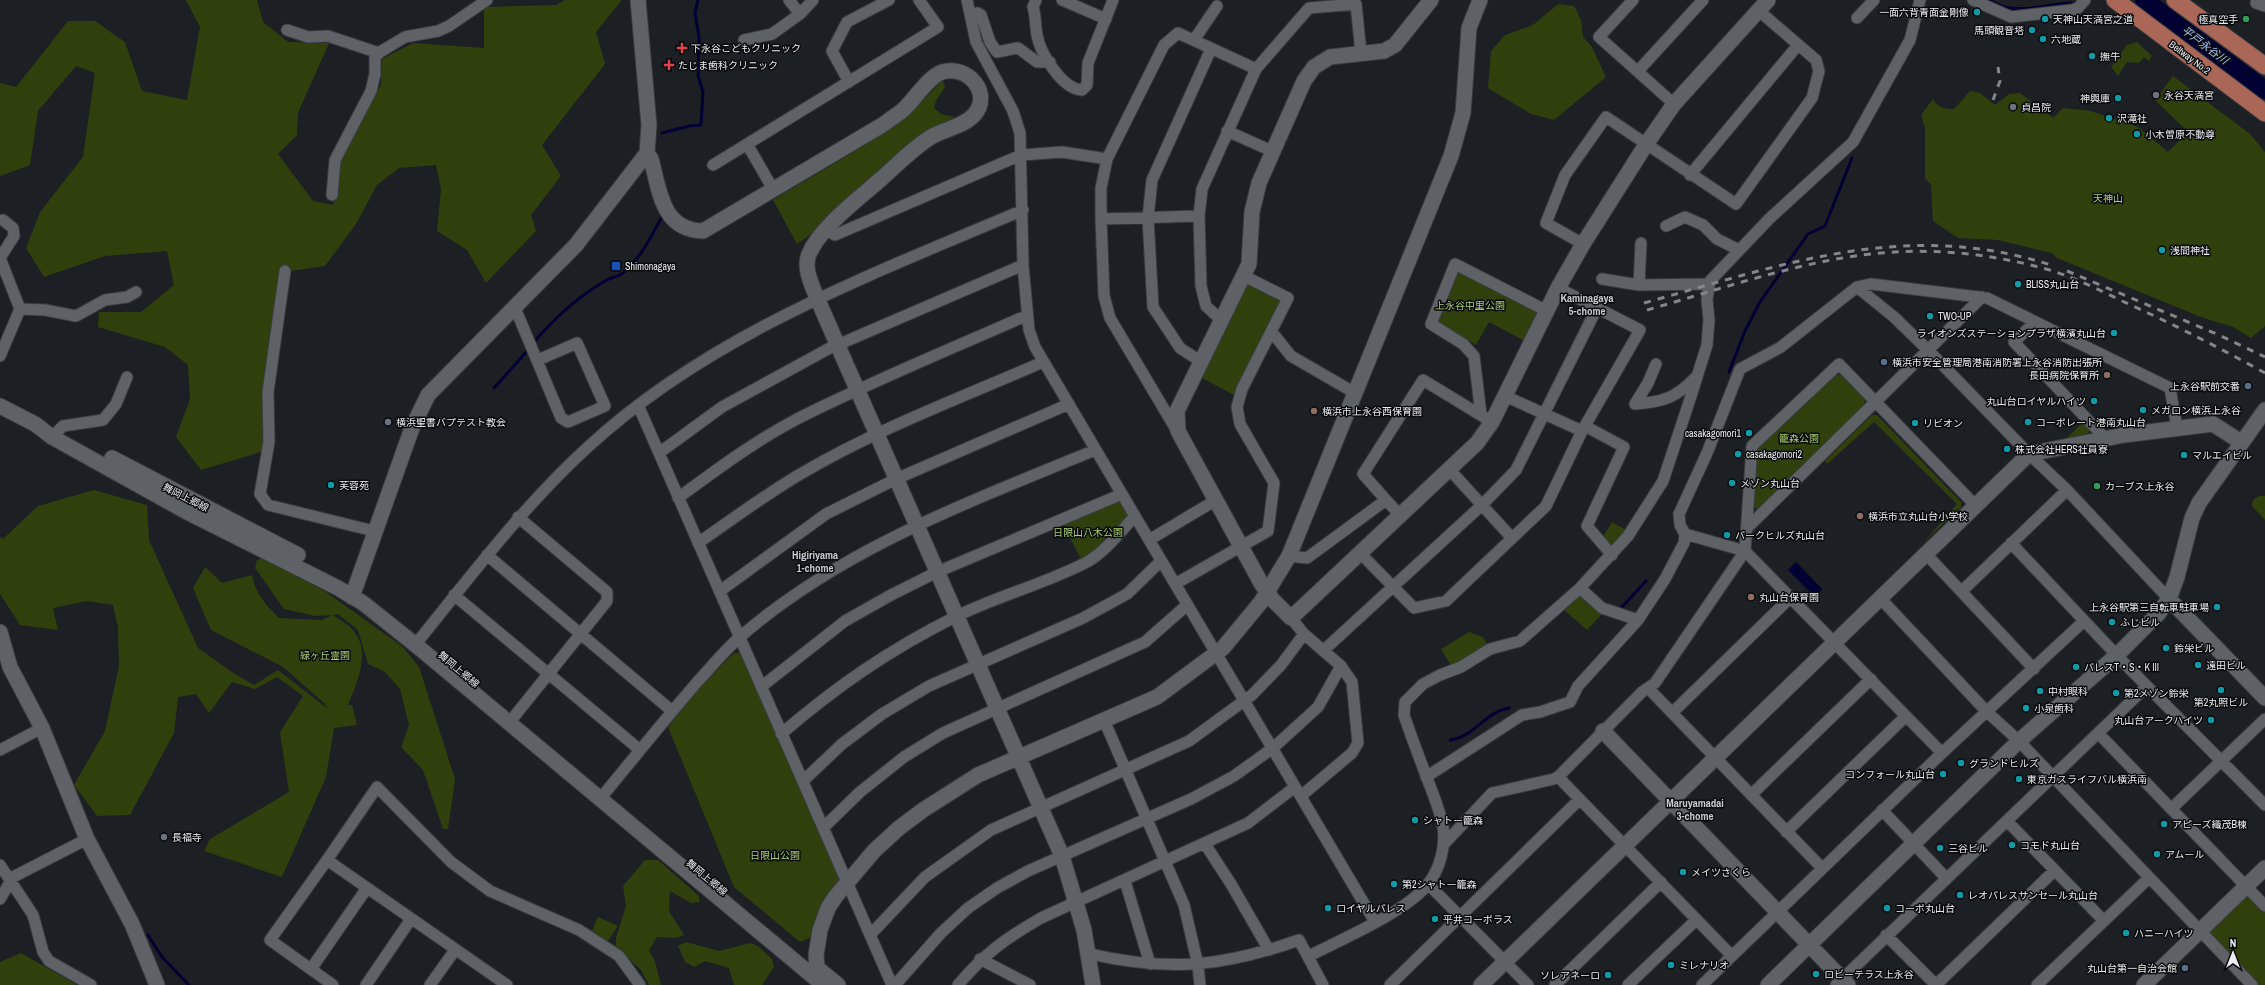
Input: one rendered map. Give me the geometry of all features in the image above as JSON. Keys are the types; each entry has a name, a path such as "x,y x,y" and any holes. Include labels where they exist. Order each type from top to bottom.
{"main road":[{"name":"Beltway No.2","path":"2115,0 2265,113"},
{"path":"2175,0 2263,61"}],"street":[{"path":"332,195 335,160 371,91 375,74 375,57 405,37 438,31 449,26 487,0"},
{"path":"638,0 649,125 647,153 666,210 677,225 689,230 703,231 773,188 884,124 903,110 930,79 940,73 951,70 963,72 974,80 979,91 979,103 974,114 964,123 931,138 914,150 826,230 808,255 807,268 817,298 1062,856 1090,954 1093,985"},
{"path":"789,0 800,14"},
{"path":"744,40 772,34 800,14 813,0"},
{"path":"849,82 832,51 847,22 889,0"},
{"path":"713,164 938,27 919,0"},
{"path":"967,0 976,42 1013,111 1020,133 1023,210 1023,265 1027,317 1029,330 1043,362 1375,922"},
{"path":"1036,0 1033,7 1036,16 1037,36 1055,73 1075,90 1082,90 1086,85 1088,64 1114,0"},
{"path":"1062,0 1106,19"},
{"path":"1178,431 1177,411 1242,275 1249,264 1252,212 1259,183 1304,81 1314,67 1330,57 1384,51 1395,45 1431,0"},
{"path":"819,979 819,934 823,918 831,902 874,852 923,810 978,775 1157,697 1216,654 1266,593 1289,556 1459,134 1463,113 1470,28 1480,0"},
{"path":"1633,0 1599,37 1674,104"},
{"path":"1638,71 1703,0"},
{"path":"1857,18 1874,0"},
{"path":"1309,956 1375,922 1413,898 1428,884 1439,863 1444,844 1443,828 1440,811 1404,715 1405,702 1423,684 1440,675 1461,667 1490,649 1520,642 1580,588 1628,536 1663,481 1698,374 1707,345 1709,320 1707,299 1710,284 1739,250 1769,219 1853,142 1910,40 1920,0"},
{"path":"1973,0 2011,17 2072,10 2078,8 2085,0"},
{"path":"2257,0 2256,3 2265,6"},
{"path":"1221,320 1206,306 1201,286 1199,216 1202,188 1256,69 1309,8 1356,4 1361,53"},
{"path":"1291,618 1477,443 1486,419 1505,396 1558,288 1583,244 1648,143 1674,104 1763,5 1798,45 1816,60 1819,71 1812,98 1736,204 1690,175 1648,143 1606,117 1564,175 1546,223 1583,244"},
{"path":"1194,40 1217,6"},
{"path":"970,14 978,13 981,15 990,42 997,52 1018,48 1037,62 1050,62"},
{"path":"287,30 308,37 328,36 379,53"},
{"path":"958,985 980,959 1008,937 1076,901 1125,881 1248,823 1298,791 1352,753 1358,743 1352,682 1341,666 1304,634 1291,618 1266,593 1178,431 1110,318 1104,296 1101,220 1102,188 1107,159 1164,45 1178,33 1256,69"},
{"path":"1690,175 1798,45"},
{"path":"1200,361 1180,348 1153,307 1148,218 1152,180 1211,49"},
{"path":"1227,131 1272,151"},
{"path":"747,144 773,188"},
{"path":"826,230 835,235 1021,155 1062,152 1107,159"},
{"path":"354,593 374,531 412,428 428,395 576,245 647,153"},
{"path":"418,641 518,517 588,446 638,405 696,365 817,298 1023,210"},
{"path":"1101,220 1199,216"},
{"path":"1666,226 1685,216 1703,225 1717,239 1739,250"},
{"path":"0,356 20,309 0,258 14,236 13,228 3,220"},
{"path":"1639,285 1641,243"},
{"path":"1486,419 1474,356 1463,344 1430,324 1455,264 1547,311"},
{"path":"659,453 722,407 838,344 1023,265"},
{"path":"285,271 268,392 269,442 260,494 268,505 374,531"},
{"path":"1175,584 1242,547 1268,530 1274,483 1240,424 1237,407 1242,389 1288,298 1242,275"},
{"path":"1602,279 1639,285 1710,284"},
{"path":"1426,777 1522,715 1540,712 1570,702 1578,686 1638,620 1665,579 1684,543 1685,534 1680,525 1679,514 1707,453 1740,369 1780,347 1857,287 1871,284 1982,297 2170,388 2177,428"},
{"path":"1857,287 1894,317 2029,454 2067,490 2169,599 2265,698"},
{"path":"1360,553 1414,608 1446,601 1546,506 1584,429 1640,330 1558,288"},
{"path":"20,309 45,310 76,316 105,300 126,297 136,292"},
{"path":"1747,528 1982,297"},
{"path":"1324,650 1482,504 1516,470 1545,414 1596,308"},
{"path":"513,310 518,315 561,418 568,422 605,406 577,343 536,356"},
{"path":"678,498 729,461 796,420 858,390 1021,318 1027,317"},
{"path":"2035,322 2014,342 2105,438"},
{"path":"1271,331 1291,356 1355,393"},
{"path":"698,543 753,504 804,471 878,434 1043,362"},
{"path":"1656,364 1648,383 1635,404 1658,402 1674,396 1685,388 1698,374"},
{"path":"1444,844 1492,793 1554,779 1559,776 1603,731 1655,683 1745,551 1752,446 1838,364 1976,506"},
{"path":"55,434 63,426 104,420 116,404 126,377"},
{"path":"1400,515 1363,474 1422,380 1486,419"},
{"path":"1505,396 1624,447 1587,526 1612,555"},
{"path":"720,591 826,514 896,479 1069,404"},
{"path":"638,405 781,734 893,985 941,933 968,908 997,888 1028,871 1192,800 1234,776 1273,748 1318,707 1341,666"},
{"name":"舞岡上郷線","path":"0,406 55,434 187,512 286,560 338,588 354,593 418,641 819,979 838,985"},
{"path":"1768,985 2019,741 2117,655 2158,614 2169,599 2177,576 2192,518 2199,503 2265,410"},
{"path":"1481,985 2029,454 2105,438 2212,424 2241,442"},
{"path":"603,796 672,711 739,637 783,604 854,557 917,524 1096,450"},
{"path":"1449,469 1512,538"},
{"path":"1962,591 2067,490"},
{"path":"761,687 845,621 937,572 1122,494"},
{"path":"1149,540 1216,500"},
{"path":"1289,556 1307,558 1386,500"},
{"path":"781,734 825,697 871,664 957,616 1088,561 1116,538 1135,516"},
{"path":"511,719 607,601 607,592 518,517"},
{"path":"1685,534 1745,551 1942,753"},
{"path":"2011,543 2147,686 2265,805"},
{"path":"1926,554 2034,669"},
{"path":"487,555 672,711"},
{"path":"803,781 842,744 882,714 929,686 978,663 1083,618 1127,594 1161,561"},
{"path":"1580,588 1602,608 1638,620"},
{"path":"454,595 640,750"},
{"path":"1672,713 1790,598"},
{"path":"1880,598 1987,712 2019,741 2252,985"},
{"path":"823,828 860,792 904,757 943,733 1145,642 1187,605"},
{"path":"1702,985 1882,810 2084,621"},
{"path":"0,632 10,668 42,728 86,839 132,924 157,985"},
{"path":"870,935 925,877 992,830 1189,742 1244,702 1281,665 1304,634"},
{"path":"1751,795 1871,679"},
{"path":"1603,731 1809,944 1842,983 1886,935 2147,686"},
{"path":"1648,688 1822,868"},
{"path":"1786,832 1906,716"},
{"path":"2171,809 2265,719"},
{"path":"1104,720 1125,770 1148,818 1184,905 1198,965 1200,985"},
{"path":"0,750 42,728"},
{"path":"2098,732 2265,906"},
{"path":"1559,776 1732,956"},
{"path":"333,985 270,940 377,787 451,862 490,891 579,930 619,956 640,985"},
{"path":"1390,985 1580,799"},
{"path":"1882,810 1946,878"},
{"path":"2007,821 2104,921"},
{"path":"0,899 5,894 9,881 13,877 86,839"},
{"path":"1205,844 1231,884 1269,950"},
{"path":"327,860 500,983"},
{"path":"0,865 9,881 33,915 43,952 49,961 91,985"},
{"path":"2144,985 2265,868"},
{"path":"1886,935 1936,985 2055,870"},
{"path":"2044,983 2104,921 2149,878"},
{"path":"1125,881 1150,964"},
{"path":"1555,985 1660,882"},
{"path":"1428,884 1528,985"},
{"path":"311,969 367,888"},
{"path":"366,985 411,919"},
{"path":"1628,985 1696,920"},
{"path":"1090,954 1121,961 1150,964 1198,965 1235,960 1299,940 1309,956 1323,985"},
{"path":"430,985 455,950"},
{"path":"980,959 1030,985"}],"green space":[{"path":"186,0 257,0 263,22 288,42 329,43 298,113 297,135 278,154 313,201 333,205 342,154 381,85 382,59 413,43 484,48 484,7 556,5 565,0 622,0 596,32 605,64 542,145 561,176 531,215 536,231 486,283 467,250 437,231 441,189 436,165 399,168 377,185 356,224 325,266 291,271 269,348 264,451 201,470 176,437 190,399 188,365 165,347 98,327 99,312 141,312 174,285 167,251 105,256 44,277 26,248 40,212 83,157 95,73 76,66 38,111 30,165 0,176 0,83 16,87 68,21 95,21 125,42 142,91 187,100 200,27"},
{"path":"1558,4 1574,6 1581,20 1583,37 1592,47 1606,77 1554,120 1531,114 1488,88 1491,51 1505,35 1533,25"},
{"path":"2137,42 2152,56 2149,61 2144,57 2139,63 2127,62 2118,76 2111,67 2127,45"},
{"name":"天神山","path":"2173,76 2250,134 2265,152 2265,326 2251,338 2233,327 2201,317 2057,258 2052,253 1998,240 1958,238 1933,221 1931,185 1925,178 1925,128 1921,115 1933,99 1942,107 1954,109 1970,91 1980,93 1995,105 2009,94 2020,93 2053,118 2063,108 2091,111 2138,127 2168,152 2188,132 2155,100"},
{"path":"943,80 945,87 936,101 934,108 941,114 955,117 936,126 889,161 824,219 814,232 797,244 773,200 865,145 906,117"},
{"name":"上永谷中里公園","path":"1458,271 1540,313 1525,341 1489,322 1476,345 1437,322"},
{"path":"1244,281 1282,300 1234,395 1198,376"},
{"name":"籠森公園","path":"1831,375 1842,375 1865,399 1864,405 1760,509 1752,508 1755,449"},
{"path":"1872,415 1877,415 1961,502 1961,507 1922,544 1957,504 1874,422 1827,464 1825,461"},
{"path":"2083,422 2090,429 2087,435 2063,440 2069,436"},
{"name":"緑ヶ丘霊園","path":"94,490 147,505 149,540 198,648 232,672 254,685 278,670 328,709 324,703 283,667 211,630 193,588 205,567 222,583 252,575 259,594 279,618 322,620 332,615 316,616 284,609 255,568 257,560 263,558 326,592 403,647 419,667 455,779 448,829 443,829 423,770 401,747 409,725 400,689 385,672 368,664 358,630 338,614 333,615 353,630 360,641 362,650 362,659 358,679 348,705 352,705 357,725 334,728 326,777 282,877 204,851 210,839 289,792 280,732 303,696 277,677 255,689 232,682 209,713 196,694 178,697 174,733 130,815 97,816 74,785 105,731 119,666 118,628 113,605 87,601 53,608 58,630 20,625 0,594 0,537 3,539 38,506"},
{"path":"2259,496 2265,496 2265,520 2252,506 2253,500"},
{"name":"日限山八木公園","path":"1121,499 1129,516 1101,547 1095,552 1081,559 1063,524"},
{"path":"1612,522 1626,530 1611,550 1603,537"},
{"path":"1580,593 1603,613 1587,630 1563,609"},
{"path":"1469,632 1483,637 1488,647 1452,667 1441,649"},
{"name":"日限山公園","path":"734,653 741,653 839,876 838,884 817,916 810,938 800,942 734,887 668,727 697,690"},
{"path":"645,860 658,860 699,896 699,902 691,903 670,891 669,911 684,935 675,938 657,937 649,950 655,962 661,985 649,985 641,970 616,947 616,938 626,906 623,886"},
{"path":"2245,895 2252,896 2265,910 2265,985 2258,985 2209,935 2211,927"},
{"path":"598,917 618,926 607,942 592,931"},
{"path":"686,942 719,951 750,943 758,946 772,959 774,967 762,985 734,985 729,968 705,961 694,967 685,962 678,946"},
{"path":"21,953 77,985 0,985 0,962"}],"shaded area":[{"path":"1796,562 1822,589 1815,597 1788,570"}],"waterway":[{"path":"662,133 689,126 701,125 703,92 698,75 699,37 695,13 698,0"},
{"path":"1990,0 2008,8 2019,9 2071,3"},
{"name":"平戸永谷川","path":"2144,0 2265,90"},
{"path":"1729,372 1745,331 1760,302 1808,234 1825,226 1852,158"},
{"path":"533,343 576,301 605,281 622,274 636,260 646,246 662,217"},
{"path":"494,388 529,349"},
{"path":"1621,608 1646,581"},
{"path":"1450,740 1466,734 1493,714 1509,708"},
{"path":"148,935 162,957 189,985"}],"railway":[{"path":"1993,100 2000,81 1998,67"},
{"path":"1644,303 1797,261 1847,252 1897,246 1948,246 2000,252 2054,266"},
{"path":"1647,310 1770,274 1833,260 1864,255 1915,251 1975,255 2014,261 2053,271 2071,278 2176,327 2265,373"},
{"path":"2067,271 2219,335 2265,357"}],"place":[{"name":"一面六背青面金剛像","path":"1977,12"},
{"name":"天神山天満宮之道","path":"2045,19"},
{"name":"極真空手","path":"2246,19"},
{"name":"馬頭観音塔","path":"2032,30"},
{"name":"六地蔵","path":"2043,39"},
{"name":"下永谷こどもクリニック","path":"682,48"},
{"name":"撫牛","path":"2092,56"},
{"name":"たじま歯科クリニック","path":"669,65"},
{"name":"永谷天満宮","path":"2156,95"},
{"name":"神輿庫","path":"2118,98"},
{"name":"貞昌院","path":"2013,107"},
{"name":"沢滝社","path":"2109,118"},
{"name":"小木曽原不動尊","path":"2137,134"},
{"name":"浅間神社","path":"2162,250"},
{"name":"Shimonagaya","path":"616,266"},
{"name":"BLISS丸山台","path":"2018,284"},
{"name":"TWO-UP","path":"1930,316"},
{"name":"ライオンズステーションプラザ横濱丸山台","path":"2114,333"},
{"name":"横浜市安全管理局港南消防署上永谷消防出張所","path":"1884,362"},
{"name":"長田病院保育所","path":"2107,375"},
{"name":"上永谷駅前交番","path":"2248,386"},
{"name":"丸山台ロイヤルハイツ","path":"2094,401"},
{"name":"メガロン横浜上永谷","path":"2143,410"},
{"name":"横浜市上永谷西保育園","path":"1314,411"},
{"name":"横浜聖書バプテスト教会","path":"388,422"},
{"name":"コーポレート港南丸山台","path":"2028,422"},
{"name":"リビオン","path":"1915,423"},
{"name":"casakagomori1","path":"1749,433"},
{"name":"株式会社HERS社員寮","path":"2007,449"},
{"name":"casakagomori2","path":"1738,454"},
{"name":"マルエイビル","path":"2184,455"},
{"name":"メゾン丸山台","path":"1732,483"},
{"name":"芙蓉苑","path":"331,485"},
{"name":"カーブス上永谷","path":"2097,486"},
{"name":"横浜市立丸山台小学校","path":"1860,516"},
{"name":"パークヒルズ丸山台","path":"1727,535"},
{"name":"丸山台保育園","path":"1751,597"},
{"name":"上永谷駅第三自転車駐車場","path":"2217,607"},
{"name":"ふじビル","path":"2112,622"},
{"name":"鈴栄ビル","path":"2166,648"},
{"name":"遠田ビル","path":"2198,665"},
{"name":"パレスT・S・K III","path":"2076,667"},
{"name":"第2丸照ビル","path":"2221,690"},
{"name":"中村眼科","path":"2040,691"},
{"name":"第2メゾン鈴栄","path":"2116,693"},
{"name":"小泉歯科","path":"2026,708"},
{"name":"丸山台アークハイツ","path":"2211,720"},
{"name":"グランドヒルズ","path":"1961,763"},
{"name":"コンフォール丸山台","path":"1943,774"},
{"name":"東京ガスライフバル横浜南","path":"2019,779"},
{"name":"シャトー籠森","path":"1415,820"},
{"name":"アピーズ織茂B棟","path":"2164,824"},
{"name":"長福寺","path":"164,837"},
{"name":"コモド丸山台","path":"2012,845"},
{"name":"三谷ビル","path":"1940,848"},
{"name":"アムール","path":"2157,854"},
{"name":"メイツさくら","path":"1683,872"},
{"name":"第2シャトー籠森","path":"1394,884"},
{"name":"レオパレスサンセール丸山台","path":"1960,895"},
{"name":"ロイヤルパレス","path":"1328,908"},
{"name":"コーポ丸山台","path":"1887,908"},
{"name":"平井コーポラス","path":"1435,919"},
{"name":"ハニーハイツ","path":"2126,933"},
{"name":"ミレナリオ","path":"1671,965"},
{"name":"丸山台第一自治会館","path":"2185,968"},
{"name":"ロビーテラス上永谷","path":"1816,974"},
{"name":"ソレアネーロ","path":"1608,975"}],"district":[{"name":"Kaminagaya 5-chome","path":"1587,304"},
{"name":"Higiriyama 1-chome","path":"815,561"},
{"name":"Maruyamadai 3-chome","path":"1695,809"}]}
